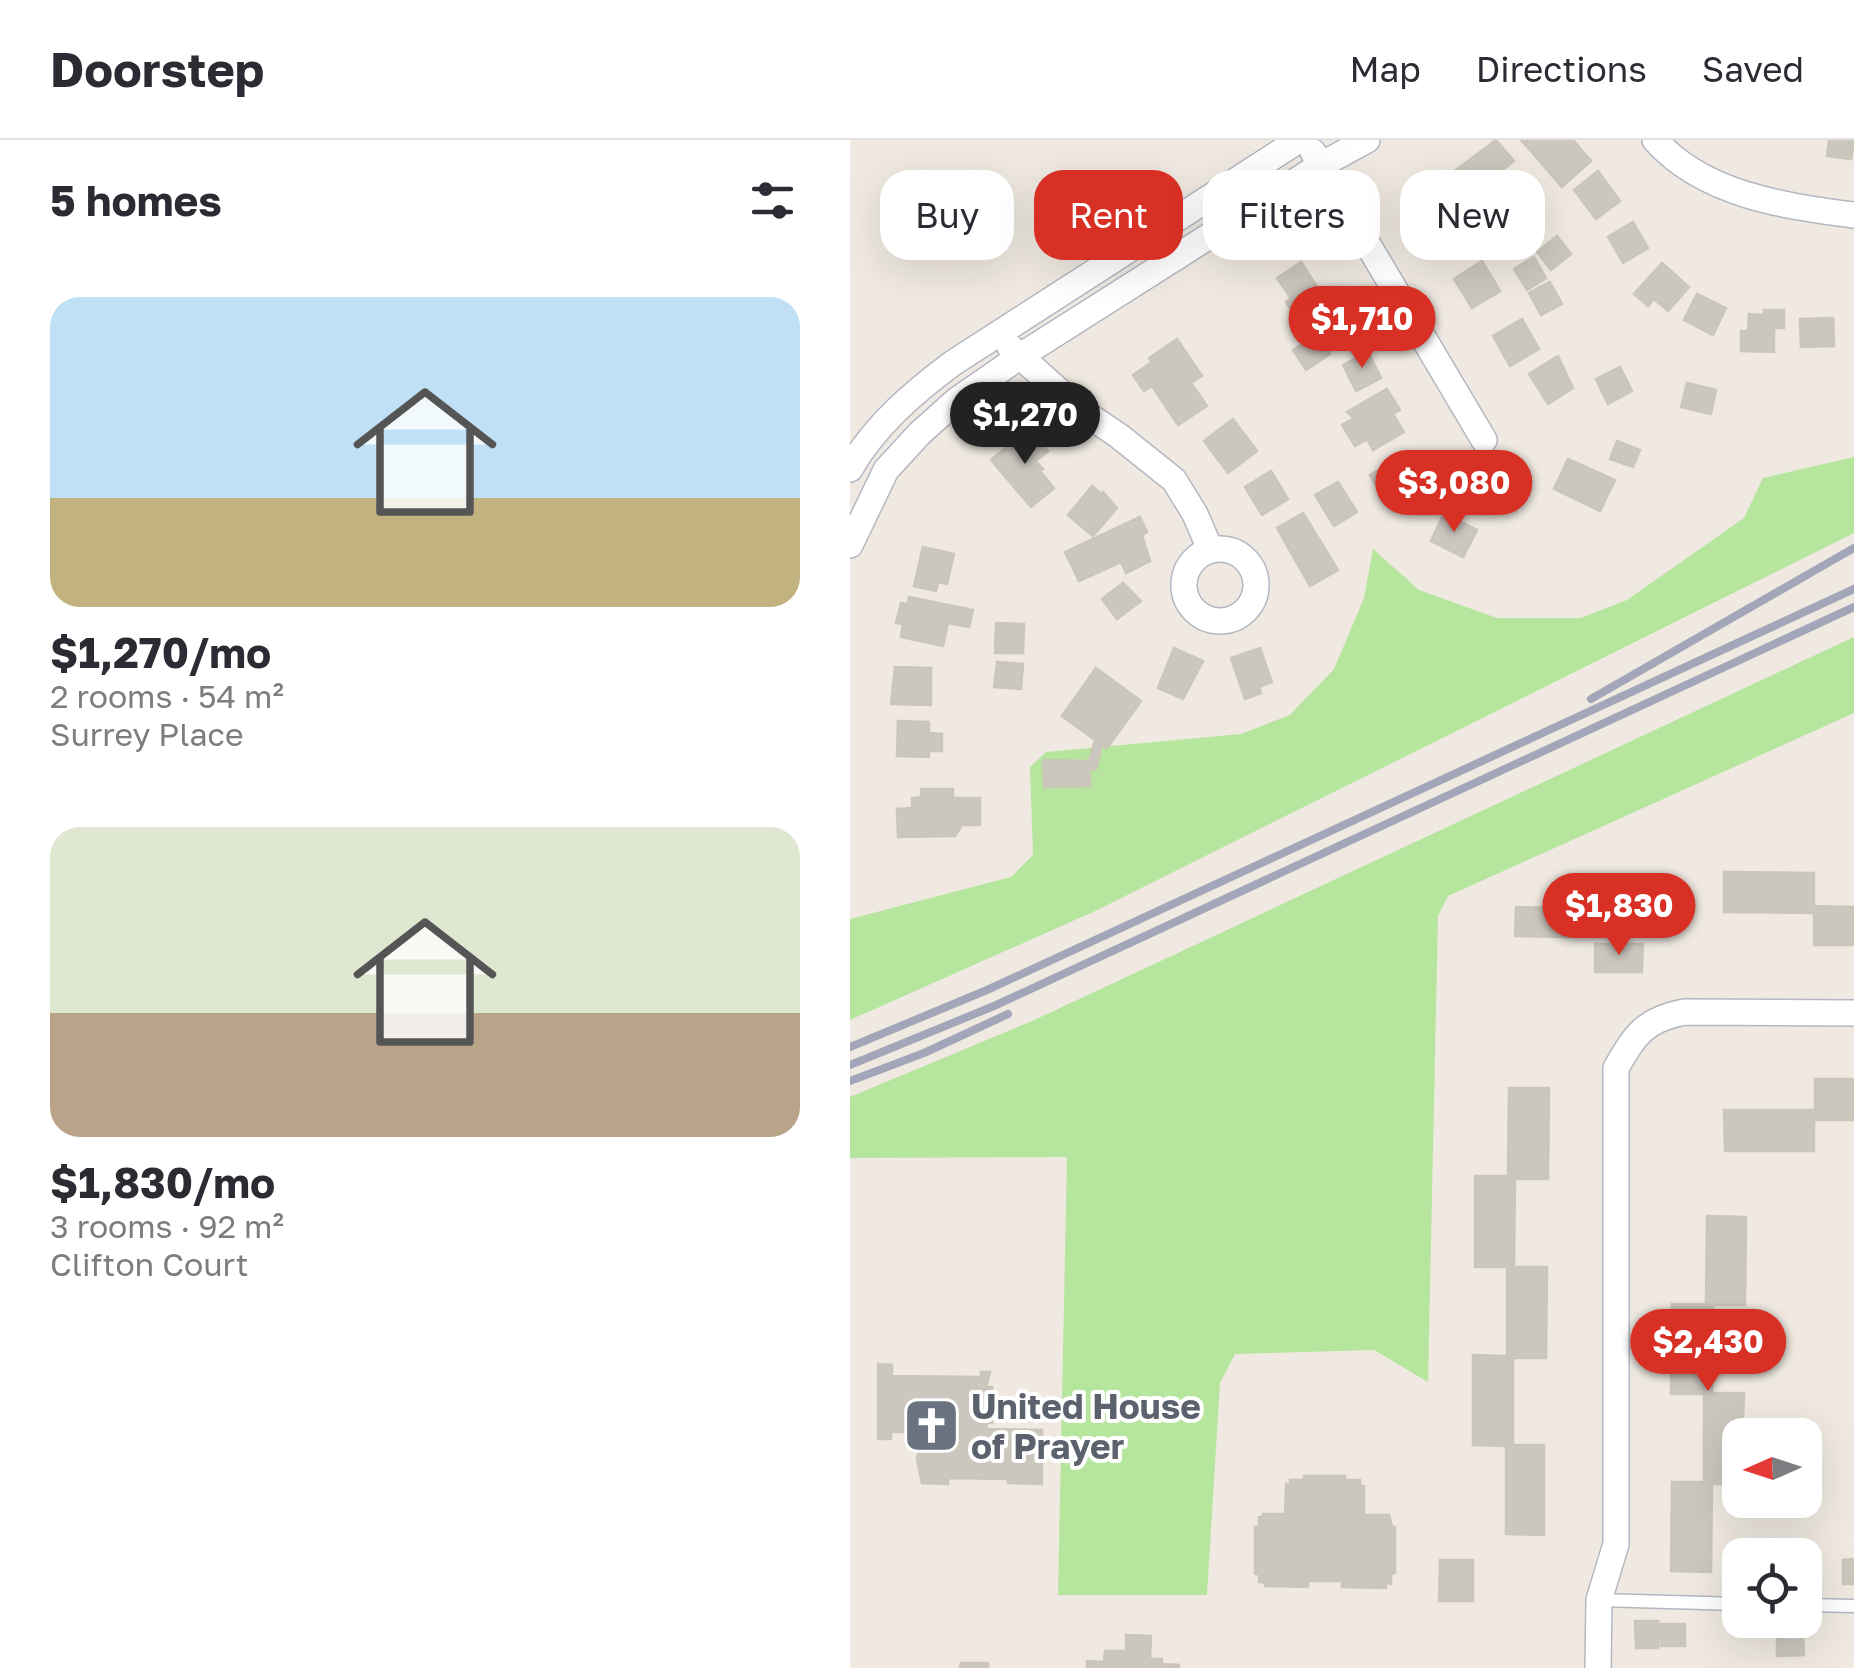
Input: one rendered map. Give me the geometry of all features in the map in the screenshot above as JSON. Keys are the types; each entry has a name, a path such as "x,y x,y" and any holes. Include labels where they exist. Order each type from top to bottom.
{"street":[{"path":"886,470 854,454 919,389 997,334 1303,140 1484,440"},
{"path":"850,546 886,470 958,400 1019,356 1367,140"},
{"path":"1655,140 1684,168 1717,185 1793,206 1854,215"},
{"path":"997,334 1080,409 1174,480 1190,504 1210,549"},
{"path":"1598,1668 1599,1600 1616,1544 1616,1068 1635,1034 1660,1016 1684,1012 1854,1013"}],"lane":[{"path":"1599,1600 1722,1603"},
{"path":"1822,1605 1854,1606"}],"green space":[{"path":"1854,457 1854,533 1093,912 850,1020 850,919 1011,877 1033,855 1030,767 1046,752 1241,734 1290,715 1334,669 1364,598 1373,549 1419,590 1497,618 1581,618 1627,600 1744,518 1763,478"},
{"path":"1854,637 1854,713 1448,896 1438,916 1428,1382 1374,1350 1235,1354 1220,1383 1207,1595 1058,1595 1067,1157 850,1158 850,1097 1030,1022"}],"building":[{"path":"1496,140 1514,161 1502,170 1456,170"},
{"path":"1521,140 1573,140 1591,161 1562,187"},
{"path":"1829,140 1854,140 1851,159 1827,156"},
{"path":"1598,171 1620,201 1596,219 1574,190"},
{"path":"1633,222 1648,248 1623,263 1608,237"},
{"path":"1557,236 1571,254 1551,270 1543,260 1545,246"},
{"path":"1536,260 1546,278 1527,290 1514,269"},
{"path":"1482,261 1500,291 1472,308 1454,279"},
{"path":"1301,262 1321,293 1291,310 1286,302 1291,298 1277,278"},
{"path":"1662,263 1689,287 1668,311 1654,299 1648,306 1634,294"},
{"path":"1550,282 1562,304 1541,315 1529,293"},
{"path":"1697,294 1726,308 1713,335 1684,320"},
{"path":"1764,310 1784,310 1784,328 1774,328 1774,352 1741,351 1741,331 1748,331 1749,314 1764,315"},
{"path":"1833,318 1834,346 1801,347 1800,319"},
{"path":"1522,319 1539,349 1510,366 1493,336"},
{"path":"1317,334 1330,354 1306,370 1293,350"},
{"path":"1177,339 1202,376 1191,383 1207,406 1178,425 1152,386 1144,391 1133,375 1152,362 1149,358"},
{"path":"1368,352 1381,378 1356,391 1343,365"},
{"path":"1558,356 1573,388 1548,404 1529,374"},
{"path":"1620,367 1632,391 1608,404 1596,379"},
{"path":"1687,383 1716,390 1711,414 1681,407"},
{"path":"1387,389 1400,410 1393,414 1404,432 1373,450 1367,439 1355,446 1342,425 1354,418 1347,412"},
{"path":"1233,419 1257,451 1228,473 1204,441"},
{"path":"1028,429 1048,451 1036,461 1054,488 1031,507 991,460"},
{"path":"1617,441 1640,450 1633,467 1610,459"},
{"path":"1402,458 1419,492 1396,504 1387,487 1381,495 1370,475"},
{"path":"1568,459 1615,480 1600,511 1554,489"},
{"path":"1271,471 1288,499 1262,515 1245,487"},
{"path":"1338,482 1357,512 1334,526 1315,495"},
{"path":"1092,486 1117,508 1093,536 1068,515"},
{"path":"1303,513 1338,570 1310,586 1277,528"},
{"path":"1444,513 1477,530 1463,557 1431,541"},
{"path":"1140,517 1147,532 1142,535 1150,561 1126,573 1121,562 1079,581 1065,552"},
{"path":"923,547 954,554 947,584 938,582 936,591 914,586"},
{"path":"1123,583 1141,601 1117,619 1102,599"},
{"path":"909,597 973,610 969,627 948,623 943,646 901,637 903,624 896,623 901,603 908,604"},
{"path":"996,623 1024,624 1023,653 995,653"},
{"path":"1174,648 1203,661 1183,699 1158,688"},
{"path":"1260,648 1272,682 1259,687 1261,693 1245,699 1231,658"},
{"path":"997,662 1023,664 1021,689 994,687"},
{"path":"895,667 931,668 931,705 891,704"},
{"path":"1096,668 1141,701 1107,748 1102,745 1096,769 1090,769 1090,786 1044,787 1043,760 1089,761 1095,740 1062,716"},
{"path":"898,721 929,722 929,733 942,734 942,751 929,751 929,757 897,756"},
{"path":"921,789 953,789 953,798 980,798 980,825 962,825 955,836 898,837 897,809 912,808 912,798 921,797"},
{"path":"1724,872 1814,873 1814,906 1854,907 1854,945 1814,945 1814,913 1724,912"},
{"path":"1552,899 1585,899 1585,927 1572,927 1572,937 1515,936 1516,907 1552,908"},
{"path":"1595,944 1643,944 1642,972 1595,972"},
{"path":"1815,1079 1854,1079 1854,1120 1814,1120 1814,1151 1725,1151 1724,1110 1815,1110"},
{"path":"1509,1088 1549,1088 1548,1179 1515,1179 1514,1267 1547,1267 1546,1358 1513,1358 1513,1445 1544,1445 1544,1535 1506,1534 1506,1446 1473,1445 1473,1355 1507,1356 1507,1267 1475,1267 1475,1176 1508,1176"},
{"path":"1707,1216 1746,1217 1745,1305 1713,1305 1712,1393 1744,1393 1743,1418 1722,1418 1722,1484 1712,1484 1711,1572 1671,1571 1672,1482 1704,1482 1704,1394 1671,1394 1672,1304 1706,1304"},
{"name":"United House of Prayer","path":"878,1364 892,1365 892,1376 981,1377 981,1372 990,1372 986,1387 992,1387 992,1398 986,1398 986,1413 992,1413 992,1423 987,1423 986,1429 1042,1430 1042,1484 948,1478 948,1484 922,1483 917,1459 922,1432 891,1432 891,1439 878,1439"},
{"path":"1304,1476 1360,1480 1360,1486 1364,1486 1364,1515 1389,1515 1395,1527 1395,1573 1386,1588 1342,1587 1342,1581 1308,1581 1308,1587 1265,1586 1259,1582 1259,1574 1255,1574 1255,1527 1259,1527 1259,1517 1285,1514 1286,1484 1290,1480 1304,1480"},
{"path":"1854,1559 1854,1584 1843,1584 1843,1560"},
{"path":"1440,1560 1473,1560 1473,1601 1439,1601"},
{"path":"1635,1621 1658,1621 1658,1648 1636,1648"},
{"path":"1660,1624 1685,1624 1685,1646 1661,1646"},
{"path":"1126,1635 1151,1636 1150,1659 1162,1659 1162,1664 1179,1668 1087,1668 1087,1661 1104,1662 1105,1651 1126,1651"},
{"path":"1777,1638 1803,1638 1804,1655 1777,1656"},
{"path":"961,1663 988,1663 988,1668 960,1668"}],"railway":[{"path":"1591,699 1854,548"},
{"path":"850,1047 987,990 1854,589"},
{"path":"850,1065 994,1006 1854,607"},
{"path":"850,1081 924,1053 1008,1014"}],"place":[{"name":"United House of Prayer","path":"932,1426"}]}
